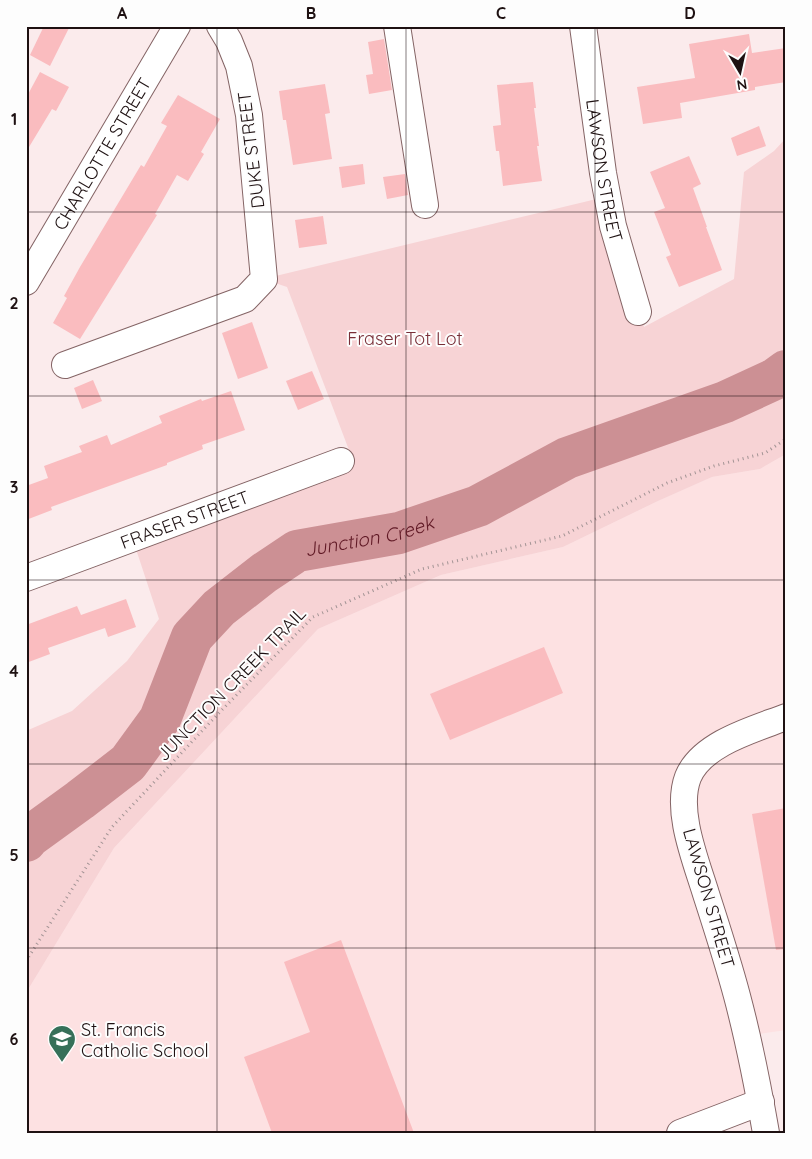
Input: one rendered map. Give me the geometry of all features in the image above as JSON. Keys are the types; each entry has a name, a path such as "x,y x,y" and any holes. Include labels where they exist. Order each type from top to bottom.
{"street":[{"name":"CHARLOTTE STREET","path":"26,282 177,26"},
{"name":"DUKE STREET","path":"65,365 245,299 264,279 249,115 240,66 220,26"},
{"path":"397,26 425,205"},
{"name":"LAWSON STREET","path":"584,26 603,173 613,226 638,312"},
{"name":"FRASER STREET","path":"26,578 342,461"},
{"name":"LAWSON STREET","path":"766,1133 752,1053 737,995 690,842 685,815 685,793 688,776 700,759 719,744 786,716"},
{"path":"680,1133 761,1102"}],"path":[{"name":"JUNCTION CREEK TRAIL","path":"26,960 112,827 217,715 313,617 422,569 562,536 667,483 714,466 765,453 786,439"}],"shaded area":[{"path":"786,454 786,1030 746,1036 759,1104 684,1133 26,1133 26,993 114,848 318,629 441,575 563,547 712,477 760,469"}],"green space":[{"name":"Fraser Tot Lot","path":"786,138 786,454 760,469 712,477 563,547 441,575 318,629 114,848 26,993 26,731 72,711 127,661 159,619 133,540 352,458 287,287 263,279 609,196 615,225 644,327 734,279 744,172 774,151"}],"building":[{"path":"44,26 70,26 50,66 30,55"},
{"path":"749,34 752,53 786,48 786,82 755,87 755,90 680,103 682,118 643,124 637,87 695,78 689,44"},
{"path":"384,39 392,90 369,94 366,75 373,74 368,42"},
{"path":"40,72 69,87 56,111 52,109 26,152 26,98"},
{"path":"533,82 539,146 537,146 542,181 503,186 499,151 496,151 493,126 501,125 497,85"},
{"path":"325,84 330,113 325,114 332,159 293,165 279,91"},
{"path":"178,95 220,119 201,152 204,154 188,181 177,175 155,214 157,215 80,339 53,323 67,298 64,296 80,267 141,165 144,167 167,126 161,123"},
{"path":"759,126 766,146 737,156 731,138"},
{"path":"689,156 701,184 693,188 722,270 679,287 666,257 671,255 654,212 665,208 650,172"},
{"path":"363,164 365,184 342,188 339,167"},
{"path":"405,174 408,195 387,199 383,177"},
{"path":"323,216 327,244 299,248 295,220"},
{"path":"252,322 268,368 238,379 222,333"},
{"path":"312,371 324,399 298,410 286,381"},
{"path":"93,380 102,401 82,409 74,388"},
{"path":"231,391 245,430 202,445 203,449 167,463 167,465 51,507 52,510 26,520 26,486 48,478 44,466 82,452 79,446 107,435 111,445 162,423 159,416 201,399 202,401"},
{"path":"126,599 136,627 108,637 105,628 48,648 50,654 26,663 26,625 77,606 81,615"},
{"path":"544,647 563,693 450,740 430,694"},
{"path":"786,808 786,949 776,950 752,814"},
{"path":"341,940 414,1133 272,1133 244,1057 310,1032 284,962"}],"waterway":[{"name":"Junction Creek","path":"26,841 128,763 160,719 192,637 219,608 264,573 297,551 399,533 478,506 567,458 725,402 775,379 786,371"}],"place":[{"name":"St. Francis Catholic School","path":"62,1063"}]}
